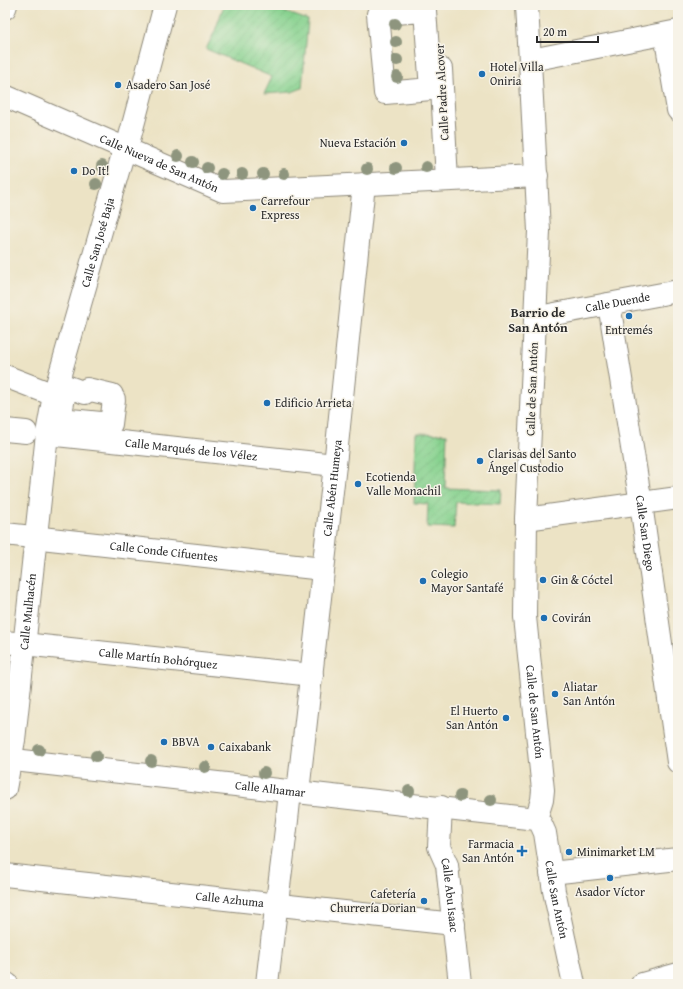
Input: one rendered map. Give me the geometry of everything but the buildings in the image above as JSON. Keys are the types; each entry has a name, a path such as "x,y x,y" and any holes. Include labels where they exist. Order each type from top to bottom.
{"street":[{"name":"Calle San José Baja","path":"47,434 60,391 121,161 126,149 166,5"},
{"name":"Calle Padre Alcover","path":"438,5 447,180"},
{"name":"Calle de San Antón","path":"527,5 539,231 526,519 525,617 543,790 542,800 536,819"},
{"path":"531,60 672,32 678,110"},
{"name":"Calle Nueva de San Antón","path":"5,96 223,191 537,176"},
{"name":"Calle Abén Humeya","path":"267,984 277,905 312,675 364,184"},
{"name":"Calle Duende","path":"535,316 544,316 678,292"},
{"name":"Calle San Diego","path":"609,304 641,504 678,762"},
{"path":"5,376 60,391"},
{"name":"Calle Marqués de los Vélez","path":"47,434 335,465"},
{"name":"Calle Mulhacén","path":"5,789 7,759 14,740 15,643 36,537 47,434"},
{"path":"526,519 678,498"},
{"name":"Calle Conde Cifuentes","path":"5,534 323,569"},
{"name":"Calle Martín Bohórquez","path":"15,643 312,675"},
{"name":"Calle Alhamar","path":"7,759 441,807 536,819"},
{"name":"Calle Abu Isaac","path":"441,807 440,847 446,865 460,984"},
{"name":"Calle San Antón","path":"536,819 542,824 545,833 551,873 574,984"},
{"path":"551,873 678,859"},
{"name":"Calle Azhuma","path":"5,875 454,924"},
{"path":"642,984 678,974"}],"green space":[{"path":"224,5 265,5 308,20 302,88 292,92 264,94 272,77 206,49 215,31"},
{"path":"416,433 447,434 445,488 501,490 500,504 456,502 454,528 427,527 428,504 414,503"}],"place":[{"name":"Hotel Villa Oniria","path":"482,74"},
{"name":"Asadero San José","path":"118,85"},
{"name":"Nueva Estación","path":"404,143"},
{"name":"Do It!","path":"74,171"},
{"name":"Carrefour Express","path":"253,208"},
{"name":"Entremés","path":"629,316"},
{"name":"Edificio Arrieta","path":"267,403"},
{"name":"Clarisas del Santo Ángel Custodio","path":"480,461"},
{"name":"Ecotienda Valle Monachil","path":"358,484"},
{"name":"Gin & Cóctel","path":"543,580"},
{"name":"Colegio Mayor Santafé","path":"423,581"},
{"name":"Covirán","path":"544,618"},
{"name":"Aliatar San Antón","path":"555,694"},
{"name":"El Huerto San Antón","path":"506,718"},
{"name":"BBVA","path":"164,742"},
{"name":"Caixabank","path":"211,747"},
{"name":"Farmacia San Antón","path":"522,851"},
{"name":"Minimarket LM","path":"569,852"},
{"name":"Asador Víctor","path":"610,878"},
{"name":"Cafetería Churrería Dorian","path":"424,901"}],"district":[{"name":"Barrio de San Antón","path":"538,320"}]}
